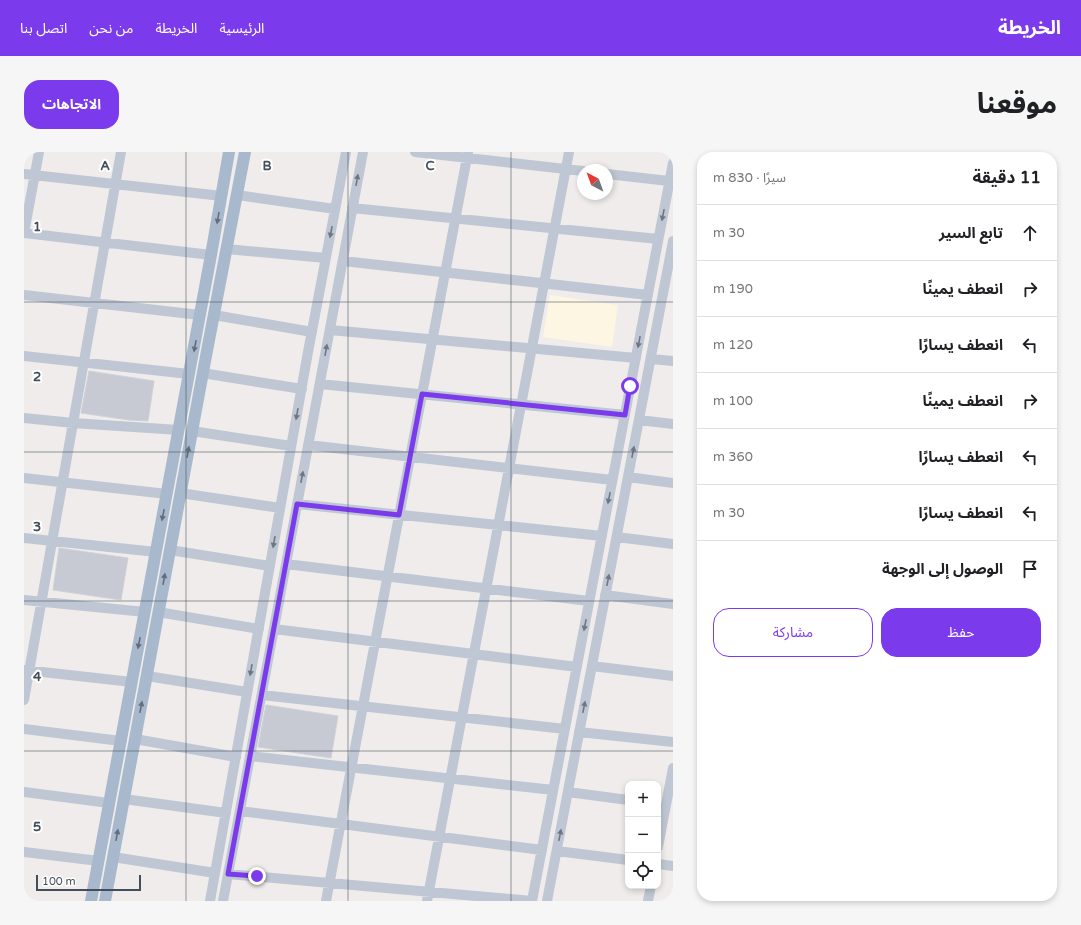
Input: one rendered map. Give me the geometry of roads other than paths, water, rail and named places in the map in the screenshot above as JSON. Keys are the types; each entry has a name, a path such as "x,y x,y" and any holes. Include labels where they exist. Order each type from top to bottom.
{"main road":[{"path":"91,901 212,255 229,152"},
{"path":"105,901 202,374 245,152"}],"street":[{"path":"39,152 29,175 24,233 212,255"},
{"path":"24,700 27,670 63,483 121,152"},
{"path":"210,901 291,446 346,152"},
{"path":"223,901 363,152"},
{"path":"415,152 467,155 577,170"},
{"path":"428,896 569,152"},
{"path":"326,901 467,155"},
{"path":"228,874 330,883 428,896 532,901 673,163"},
{"path":"29,175 222,196"},
{"path":"613,175 670,181"},
{"path":"237,195 336,209"},
{"path":"352,208 658,239"},
{"path":"547,901 673,242"},
{"path":"226,249 326,258"},
{"path":"343,261 648,294"},
{"path":"24,294 200,315"},
{"path":"662,296 673,297"},
{"path":"214,315 312,332"},
{"path":"330,330 636,358"},
{"path":"24,356 189,374"},
{"path":"651,359 673,361"},
{"path":"202,374 302,389"},
{"path":"320,384 625,415"},
{"path":"24,418 73,423 179,430"},
{"path":"639,420 673,424"},
{"path":"192,431 291,446"},
{"path":"308,444 612,480"},
{"path":"628,477 673,483"},
{"path":"24,478 167,494"},
{"path":"180,493 280,508"},
{"path":"297,504 602,536"},
{"path":"616,537 673,544"},
{"path":"24,538 156,552"},
{"path":"170,550 270,566"},
{"path":"286,564 589,601"},
{"path":"605,595 673,604"},
{"path":"24,600 145,612"},
{"path":"158,612 259,629"},
{"path":"274,629 577,667"},
{"path":"592,666 673,676"},
{"path":"27,670 132,682"},
{"path":"147,676 247,692"},
{"path":"262,695 565,729"},
{"path":"24,730 121,741"},
{"path":"579,732 673,742"},
{"path":"135,739 236,757"},
{"path":"250,756 553,790"},
{"path":"661,831 673,768"},
{"path":"24,792 110,803"},
{"path":"568,792 625,800"},
{"path":"124,799 226,813"},
{"path":"240,811 542,850"},
{"path":"557,851 625,860"},
{"path":"24,852 99,861"},
{"path":"113,857 215,873"},
{"path":"661,864 673,866"},
{"path":"648,901 650,889"}]}
